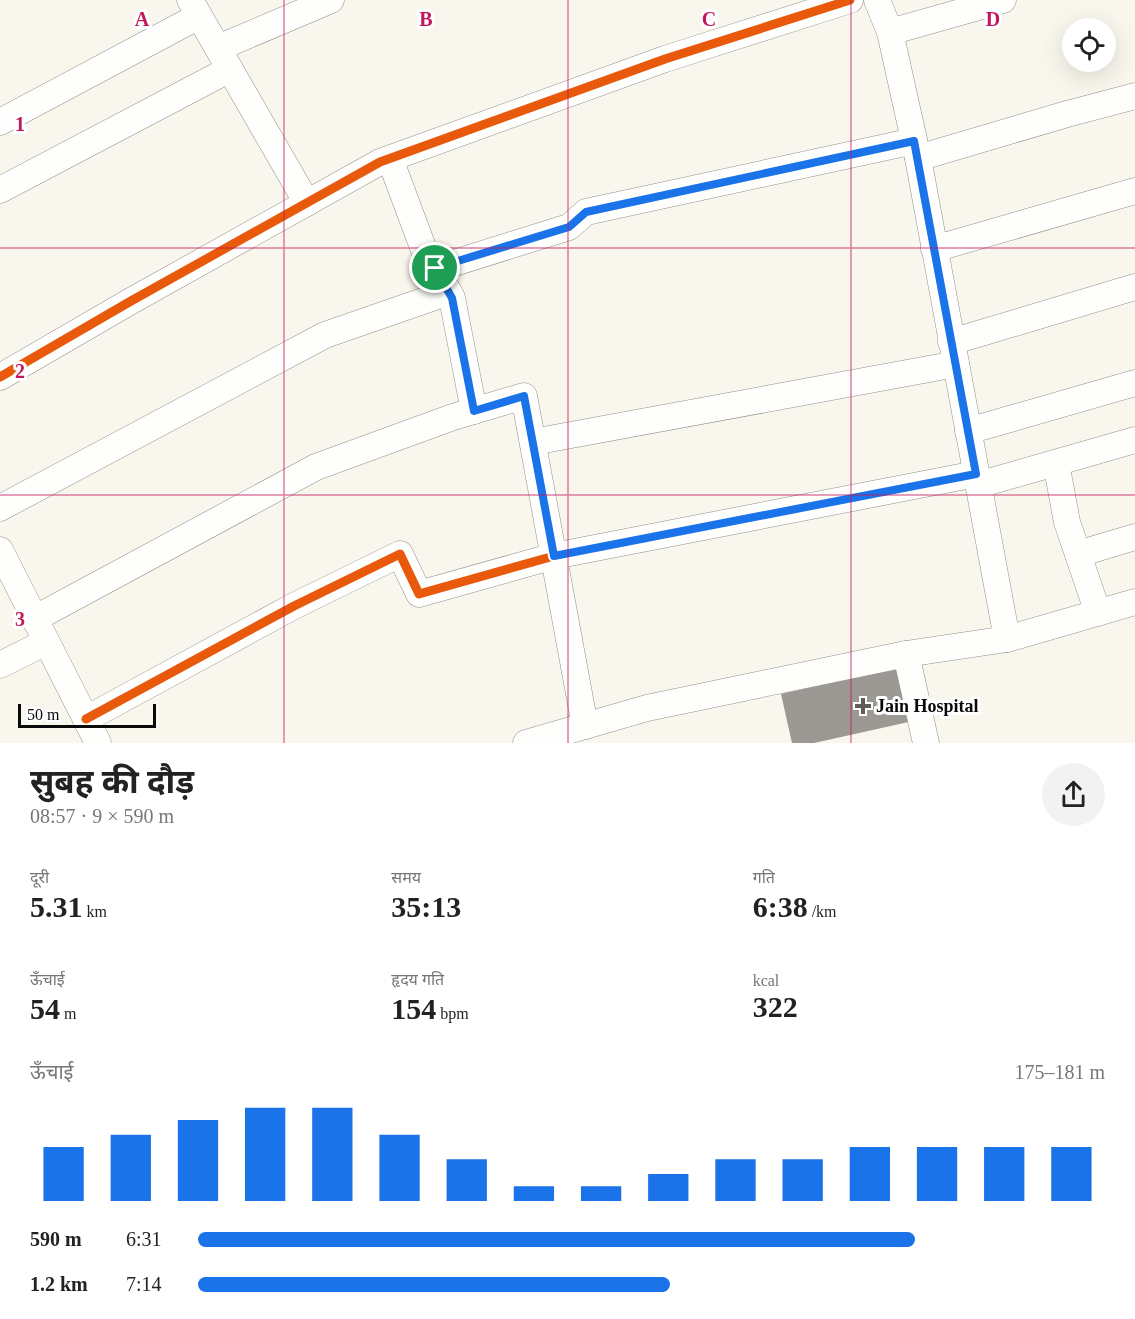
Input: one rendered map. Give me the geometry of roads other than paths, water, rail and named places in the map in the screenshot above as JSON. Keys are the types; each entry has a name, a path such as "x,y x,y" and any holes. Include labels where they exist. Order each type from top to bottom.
{"street":[{"path":"0,190 224,59 331,0"},
{"path":"0,377 130,301 390,159 665,59 850,0"},
{"path":"877,0 890,32 916,150 1007,639"},
{"path":"890,32 1003,0"},
{"path":"0,122 195,8 307,203"},
{"path":"435,268 569,227 586,212 916,150 1135,96"},
{"path":"390,159 424,250 452,298 474,411"},
{"path":"934,249 1135,191"},
{"path":"533,442 953,353 1135,287"},
{"path":"0,508 325,335 449,292"},
{"path":"968,431 1135,383"},
{"path":"34,619 316,467 474,411 524,396 585,726"},
{"path":"86,719 294,606 400,554 419,594 554,556 977,480 1056,463 1135,440"},
{"path":"1056,463 1067,522 1098,613"},
{"path":"1078,554 1135,537"},
{"path":"0,550 98,743"},
{"path":"526,743 648,708 906,654 1007,639 1135,602"},
{"path":"0,665 46,642"},
{"path":"906,654 926,743"}],"place":[{"name":"Jain Hospital","path":"863,706"}]}
